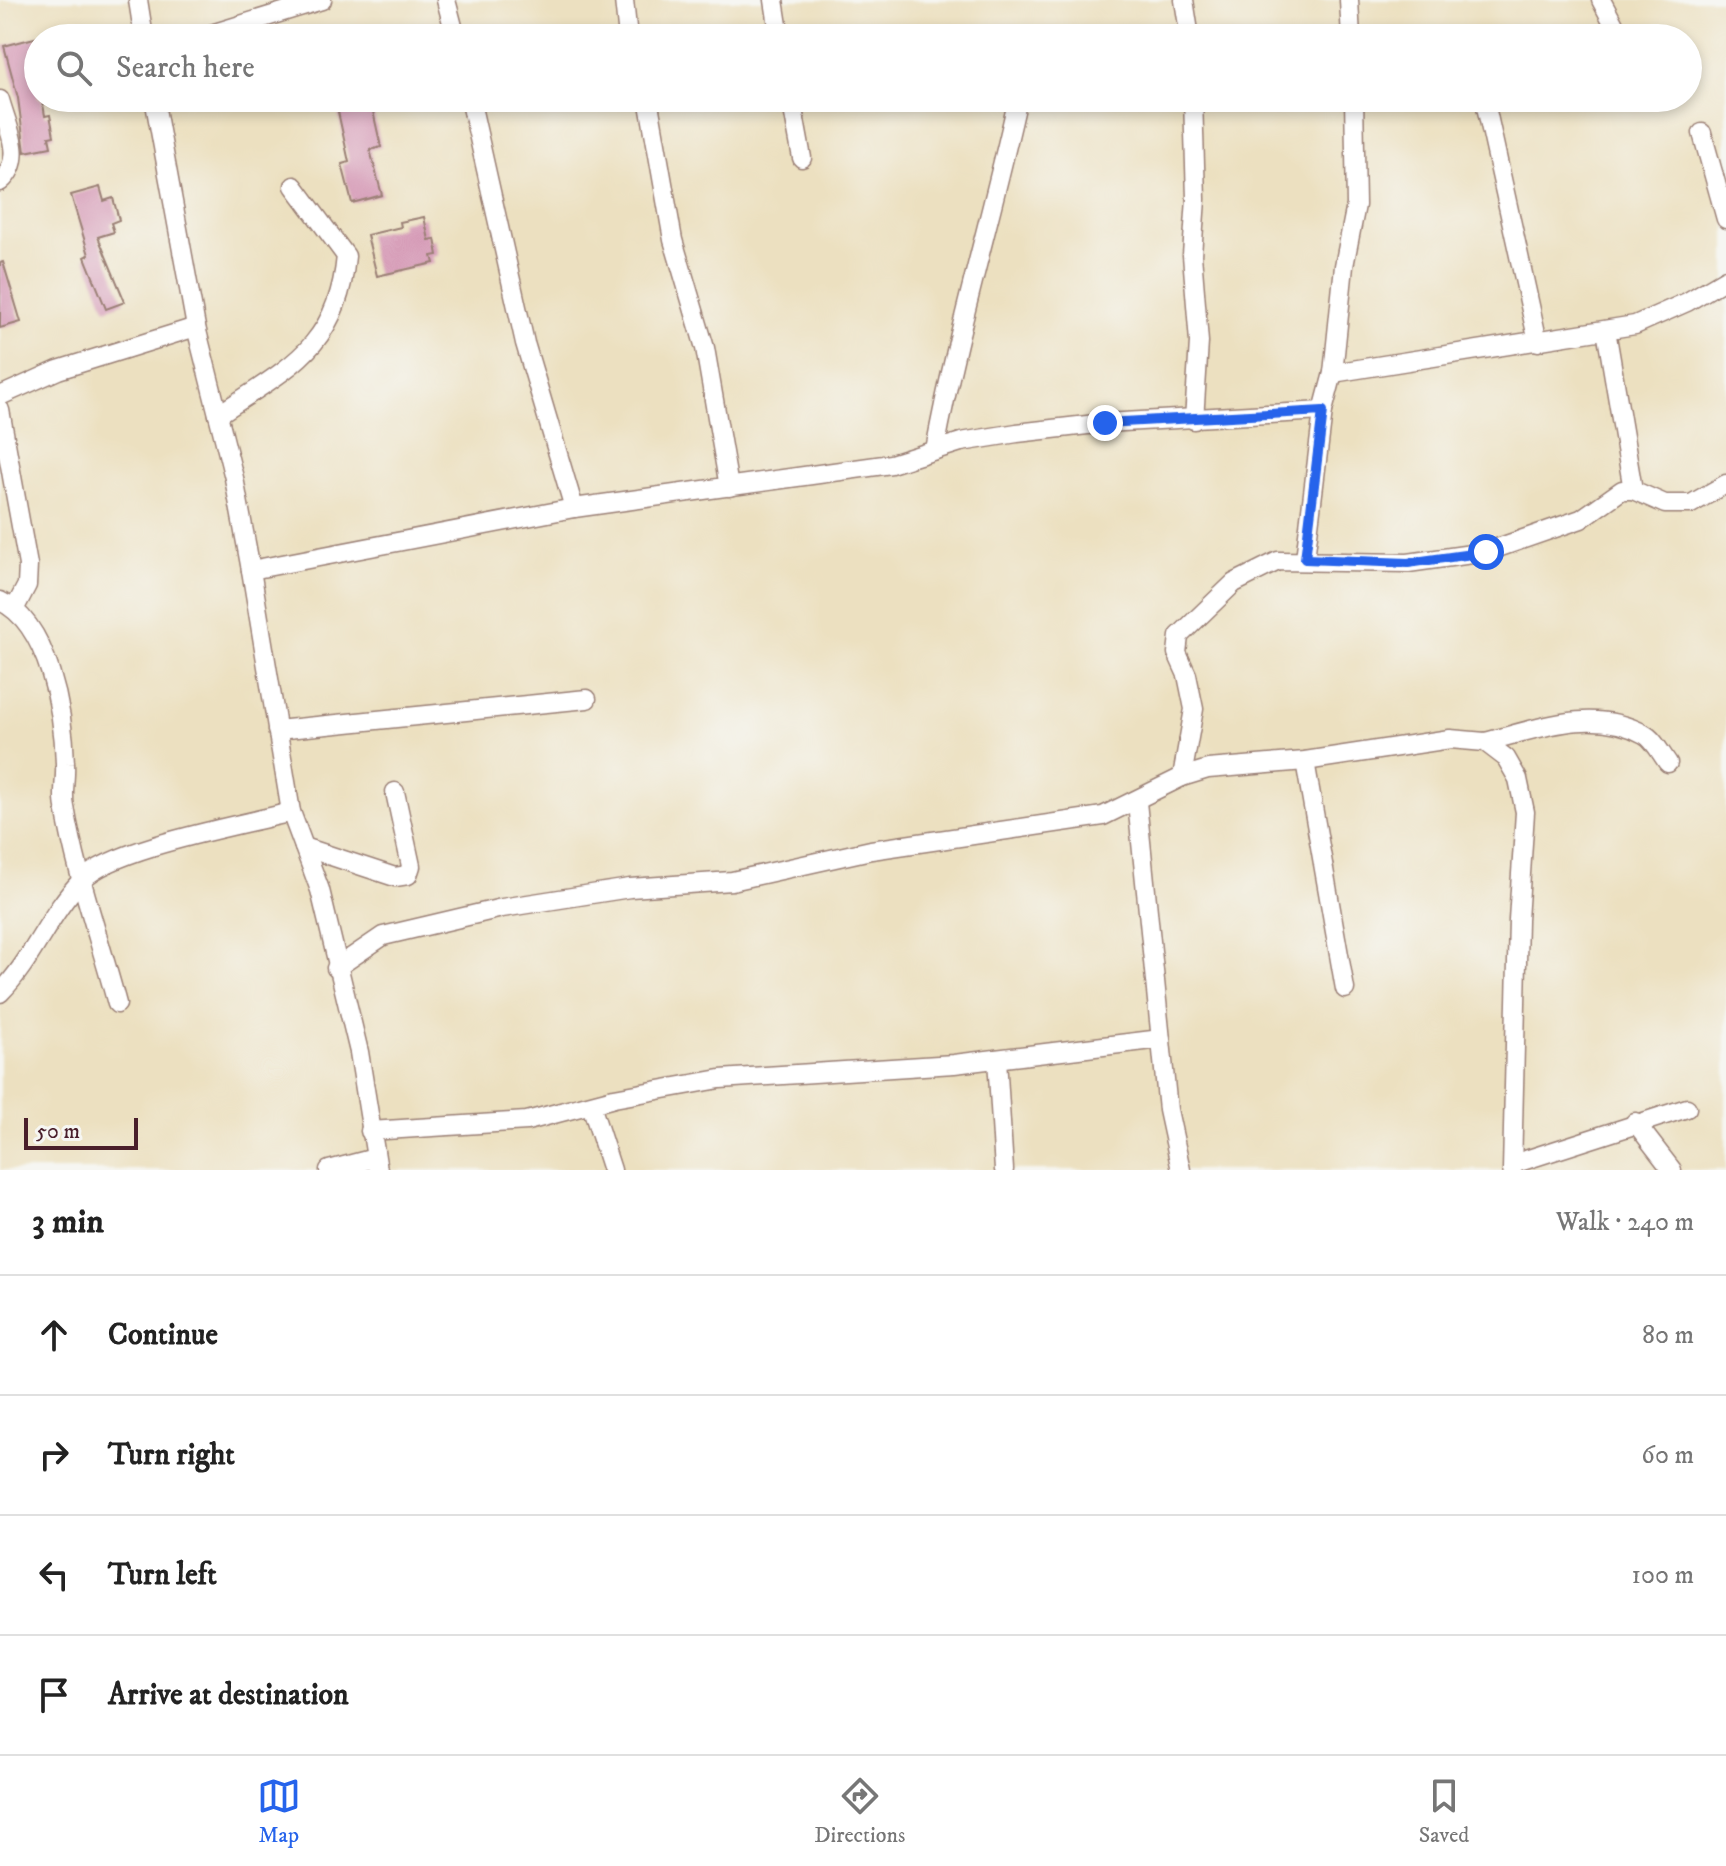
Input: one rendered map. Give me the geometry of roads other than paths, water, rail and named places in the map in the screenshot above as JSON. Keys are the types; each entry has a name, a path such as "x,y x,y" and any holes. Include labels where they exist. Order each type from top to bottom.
{"street":[{"path":"138,0 142,24"},
{"path":"244,24 322,0"},
{"path":"446,0 452,24"},
{"path":"624,0 627,24"},
{"path":"774,0 778,24"},
{"path":"1184,0 1188,24"},
{"path":"1349,0 1350,24"},
{"path":"1601,0 1614,24"},
{"path":"0,100 16,159 11,173 0,182"},
{"path":"157,112 196,327 251,570 291,812 320,890 336,968 359,1052 376,1164 329,1170"},
{"path":"473,112 521,328 574,508"},
{"path":"650,112 673,240 705,348 729,487"},
{"path":"794,112 802,158"},
{"path":"935,450 1015,112"},
{"path":"1193,112 1196,199 1192,255 1199,342 1194,420"},
{"path":"1305,559 1323,411 1333,373 1343,279 1356,205 1354,112"},
{"path":"1487,112 1538,342"},
{"path":"1702,133 1726,219"},
{"path":"218,415 301,359 329,324 343,292 346,256 294,186"},
{"path":"1333,373 1635,325 1687,302 1726,279"},
{"path":"0,396 58,370 196,327"},
{"path":"1606,330 1633,490"},
{"path":"0,410 28,565 27,585 8,604 34,629 48,668 61,722 64,805 117,1004"},
{"path":"251,570 574,508 891,464 961,442 1017,433 1105,423 1323,411"},
{"path":"1182,777 1194,709 1187,675 1177,653 1179,636 1234,583 1278,561 1305,559 1408,563 1486,552 1581,519 1622,490 1633,490 1665,504 1691,504 1726,484"},
{"path":"277,730 587,699"},
{"path":"336,968 383,936 502,908 630,888 732,881 871,850 1103,816 1137,802 1182,777 1208,769 1305,761 1450,739 1485,742 1569,721 1606,721 1647,735 1668,763"},
{"path":"1485,742 1506,758 1518,779 1525,812 1518,920 1512,1167 1635,1122 1687,1108"},
{"path":"1305,761 1345,989"},
{"path":"304,847 395,877 408,875 411,866 395,792"},
{"path":"1137,802 1168,1110 1181,1170"},
{"path":"0,993 17,976 46,927 83,878 109,864 151,849 291,812"},
{"path":"370,1131 527,1121 720,1079 860,1072 1161,1039"},
{"path":"997,1059 1004,1170"},
{"path":"591,1105 612,1170"},
{"path":"1635,1122 1672,1170"}]}
